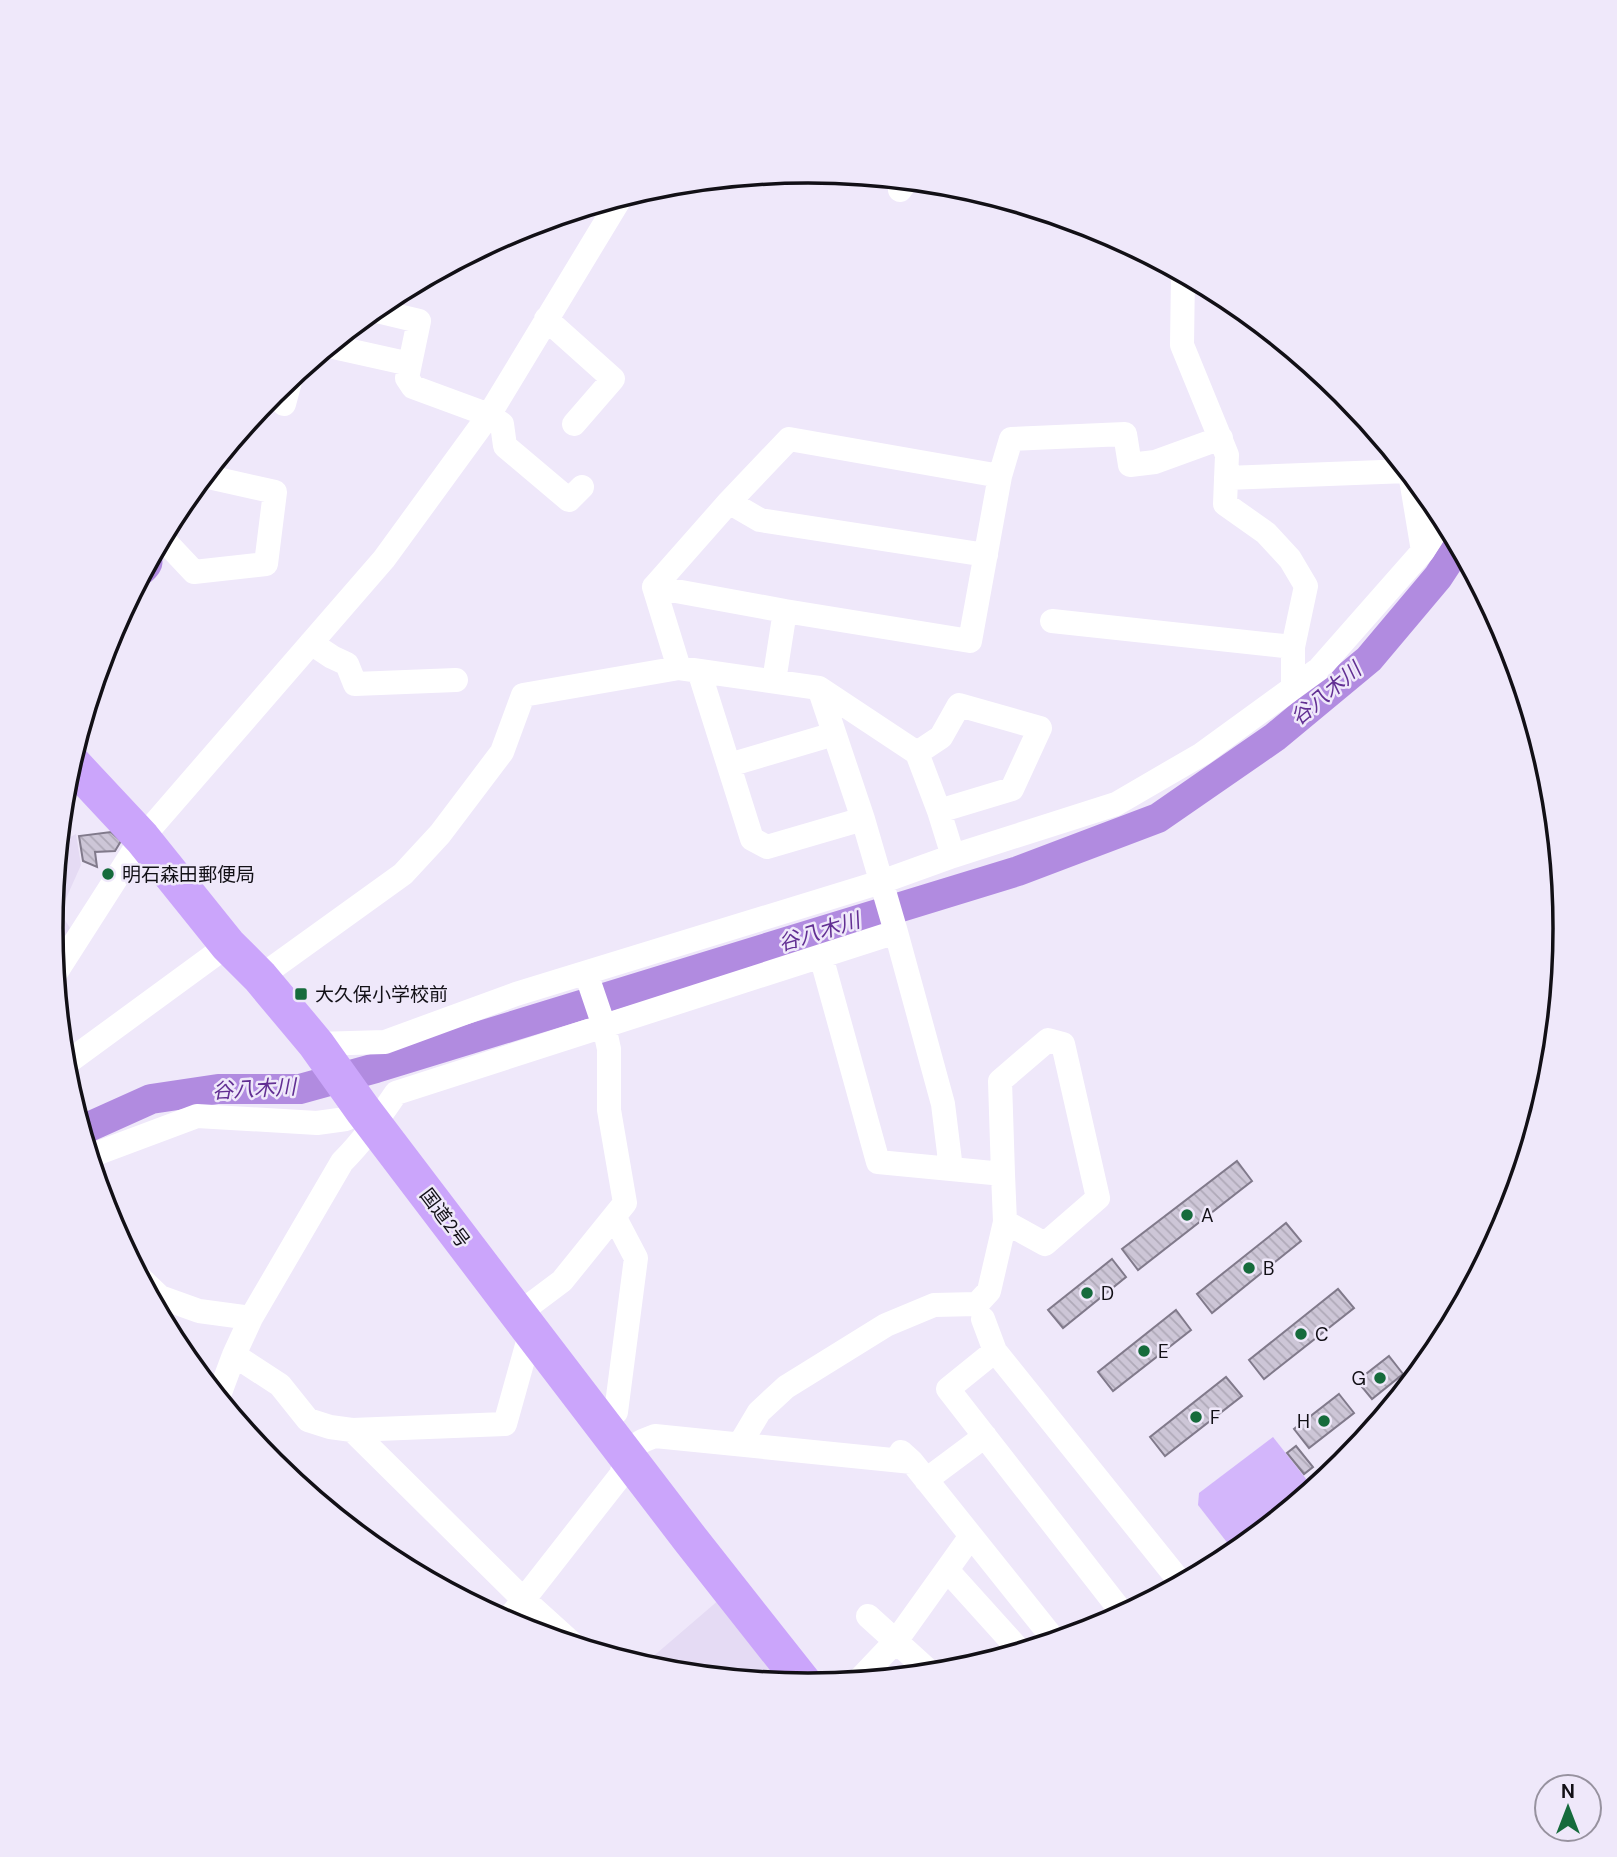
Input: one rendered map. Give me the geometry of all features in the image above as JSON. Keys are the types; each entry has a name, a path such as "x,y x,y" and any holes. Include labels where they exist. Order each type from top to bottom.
{"highway":[{"name":"国道2号","path":"80,771 142,838 228,945 260,977 316,1044 524,1323 796,1674"}],"street":[{"path":"64,959 142,838 384,559 489,415 614,209"},
{"path":"1183,284 1182,345 1227,455 1225,504 1266,533 1290,559 1306,586 1293,647 1293,688"},
{"path":"388,314 419,321 407,378 413,387 489,415 502,425 505,446 569,500 582,487"},
{"path":"546,319 613,380 574,424"},
{"path":"341,348 410,364"},
{"path":"284,404 286,396"},
{"path":"654,586 785,611 970,641 1000,476 1011,439 1125,434 1130,465 1155,462 1221,438"},
{"path":"654,586 789,439 1000,476"},
{"path":"1226,478 1398,472"},
{"path":"169,546 194,572 266,564 275,492 215,478"},
{"path":"1413,493 1423,551"},
{"path":"729,502 760,520 986,555"},
{"path":"316,1044 385,1042 516,994 881,882 1116,804 1202,754 1319,669 1423,551 1437,528"},
{"path":"654,586 729,765 752,839 767,847 863,819"},
{"path":"774,681 785,611"},
{"path":"1052,621 1293,647"},
{"path":"311,643 347,664 355,684 456,680"},
{"path":"260,977 403,874 431,844 502,752 523,695 689,669 819,688 917,753 953,856"},
{"path":"819,688 863,819 896,932 943,1104 951,1169"},
{"path":"917,753 941,737 959,705 1040,728 1012,789 939,811"},
{"path":"729,765 835,734"},
{"path":"222,1388 251,1318 342,1162 360,1144 369,1117 396,1093 896,932"},
{"path":"74,1058 228,945"},
{"path":"821,956 878,1162 1003,1174"},
{"path":"234,1355 280,1385 308,1420 330,1427 352,1430 505,1423 524,1323 625,1203 610,1110 609,1049 586,973"},
{"path":"740,1444 759,1412 786,1387 886,1325 934,1305 977,1304 989,1291 1004,1222 1000,1081 1048,1040 1063,1044 1098,1198 1045,1244 1004,1222"},
{"path":"98,1153 197,1116 317,1124 369,1117"},
{"path":"601,1421 616,1412 636,1258 615,1218"},
{"path":"161,1297 199,1311 251,1318"},
{"path":"983,1319 995,1351 1175,1577"},
{"path":"995,1351 948,1389 1117,1606"},
{"path":"352,1430 557,1629"},
{"path":"513,1612 621,1475 626,1454 637,1442 655,1436 912,1463 985,1436"},
{"path":"912,1463 1049,1634"},
{"path":"868,1671 896,1642 971,1536"},
{"path":"947,1570 1014,1645"},
{"path":"868,1616 922,1665"}],"shaded area":[{"path":"76,834 81,865 64,903 65,880 68,838"},
{"path":"63,918 70,928 63,938"},
{"path":"1273,1437 1308,1482 1228,1544 1198,1505 1199,1493"},
{"path":"720,1599 777,1673 711,1668 652,1657"}],"water":[{"path":"162,558 161,570 148,584"}],"building":[{"path":"111,832 121,841 115,851 95,852 97,867 83,861 79,836"},
{"name":"A","path":"1237,1161 1252,1181 1138,1270 1122,1249"},
{"name":"B","path":"1286,1223 1301,1241 1212,1313 1197,1294"},
{"name":"D","path":"1112,1259 1126,1277 1063,1328 1048,1310"},
{"name":"C","path":"1338,1289 1354,1308 1264,1379 1249,1360"},
{"name":"E","path":"1176,1310 1191,1330 1113,1391 1098,1372"},
{"name":"G","path":"1389,1356 1403,1374 1372,1399 1357,1381"},
{"name":"F","path":"1226,1377 1242,1396 1165,1456 1150,1437"},
{"name":"H","path":"1339,1394 1354,1413 1309,1448 1294,1429"},
{"path":"1296,1446 1313,1467 1304,1474 1287,1453"}],"waterway":[{"name":"谷八木川","path":"90,1127 151,1099 218,1089 300,1089 376,1068 1018,871 1158,818 1275,737 1369,659 1438,577 1453,554"}],"place":[{"name":"明石森田郵便局","path":"108,874"},
{"name":"大久保小学校前","path":"301,994"},
{"name":"A","path":"1187,1215"},
{"name":"B","path":"1249,1268"},
{"name":"D","path":"1087,1293"},
{"name":"C","path":"1301,1334"},
{"name":"E","path":"1144,1351"},
{"name":"G","path":"1380,1378"},
{"name":"F","path":"1196,1417"},
{"name":"H","path":"1324,1421"}]}
